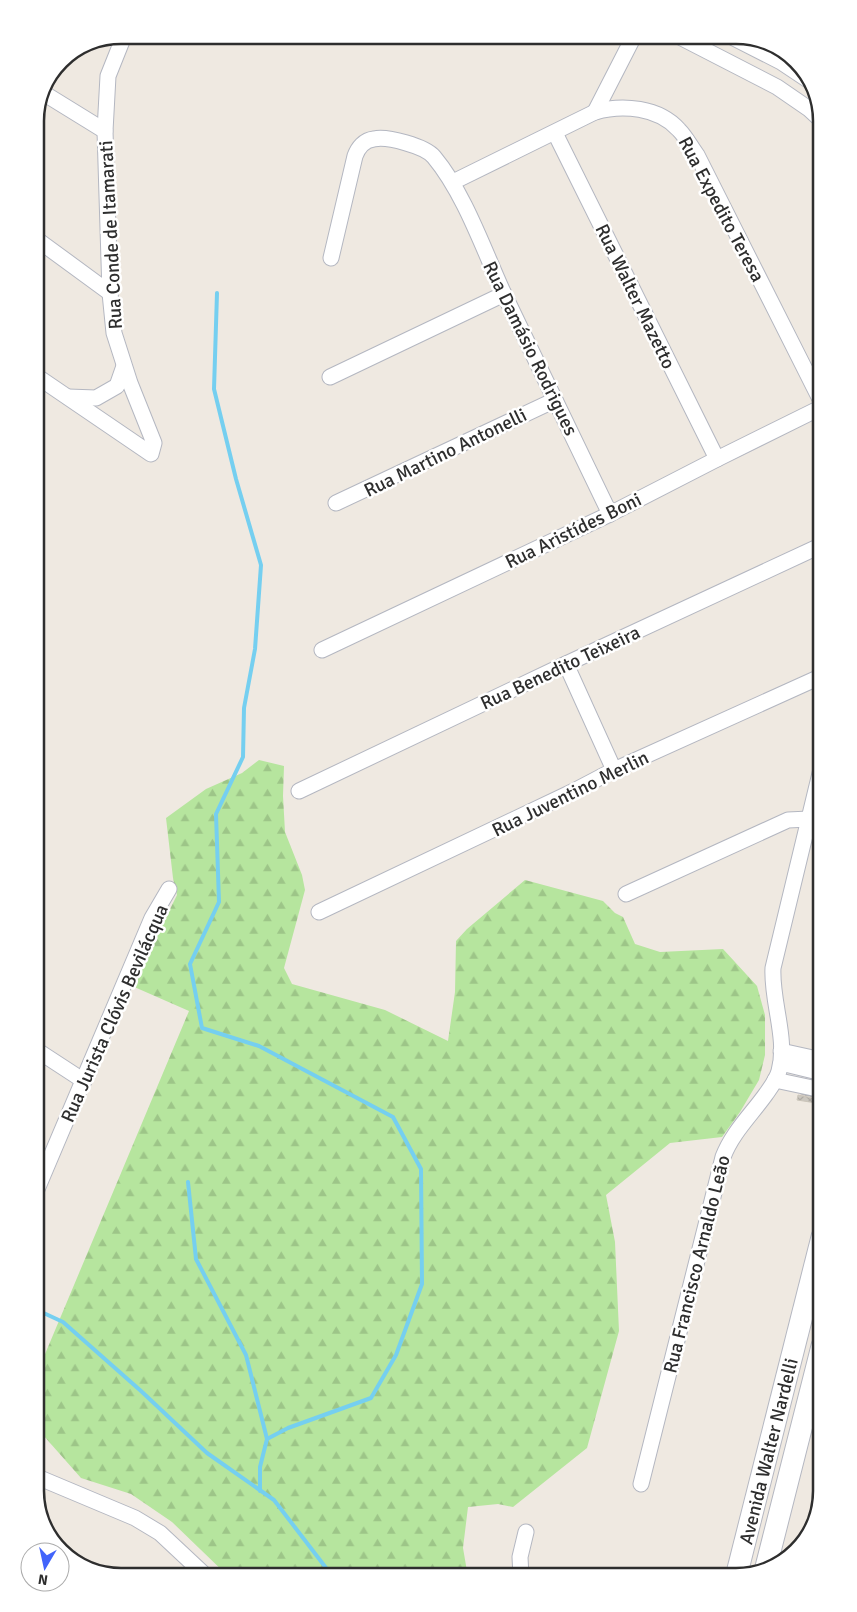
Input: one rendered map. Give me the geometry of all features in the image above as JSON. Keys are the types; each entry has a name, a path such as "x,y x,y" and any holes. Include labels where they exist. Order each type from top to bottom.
{"street":[{"name":"Rua Conde de Itamarati","path":"68,397 151,454 154,443 124,366 114,333 110,293 105,131 108,76 121,44"},
{"path":"595,112 630,44"},
{"path":"693,44 777,88 812,112"},
{"path":"764,49 795,71"},
{"path":"48,96 105,131"},
{"name":"Rua Expedito Teresa","path":"453,182 595,112 611,108 638,110 657,114 678,128 697,155 813,385"},
{"name":"Rua Walter Mazetto","path":"555,133 717,459"},
{"name":"Rua Damásio Rodrigues","path":"331,258 358,149 368,141 379,138 420,147 432,155 453,182 504,294 610,514"},
{"path":"44,245 110,293"},
{"path":"330,377 504,294"},
{"path":"44,381 68,397 96,398 116,386 124,366"},
{"name":"Rua Martino Antonelli","path":"336,504 555,400"},
{"name":"Rua Aristídes Boni","path":"322,650 610,514 813,411"},
{"name":"Rua Benedito Teixeira","path":"299,791 813,549"},
{"path":"566,664 614,770"},
{"name":"Rua Juventino Merlin","path":"319,912 614,770 813,680"},
{"path":"779,1065 773,968 813,802"},
{"path":"626,894 788,820 809,819"},
{"name":"Rua Jurista Clóvis Bevilácqua","path":"44,1173 152,918 169,888"},
{"path":"44,1055 84,1081"},
{"path":"779,1065 813,1061"},
{"path":"779,1065 813,1066"},
{"path":"779,1065 813,1071"},
{"path":"779,1065 813,1081"},
{"path":"779,1065 813,1085"},
{"name":"Rua Francisco Arnaldo Leão","path":"640,1484 723,1157 731,1140 758,1104 779,1065"},
{"name":"Avenida Walter Nardelli","path":"738,1568 813,1273"},
{"name":"Avenida Walter Nardelli","path":"767,1561 813,1382"},
{"path":"44,1480 135,1518 160,1533 197,1568"},
{"path":"521,1568 520,1557 526,1532"}],"green space":[{"path":"259,760 284,766 285,832 302,875 305,890 284,968 292,984 385,1010 448,1041 455,992 456,941 467,929 525,880 603,901 615,913 623,917 635,944 660,952 723,949 757,986 765,1015 765,1055 759,1080 722,1137 670,1143 606,1195 615,1242 619,1331 587,1448 513,1507 498,1504 468,1507 463,1548 466,1568 220,1568 172,1522 131,1494 81,1478 44,1436 44,1357 189,1011 132,986 177,895 173,878 166,818 206,789 242,773"}],"building":[{"path":"798,1095 813,1098 813,1103 797,1100"}],"waterway":[{"path":"217,293 214,389 236,479 261,565 255,649 244,708 243,757 216,814 219,902 190,964 202,1028 259,1046 393,1117 421,1169 422,1284 396,1355 371,1398 288,1428 267,1439"},
{"path":"188,1182 196,1259 246,1355 267,1439 260,1467 260,1491"},
{"path":"44,1313 63,1322 207,1453 274,1500 326,1568"}]}
